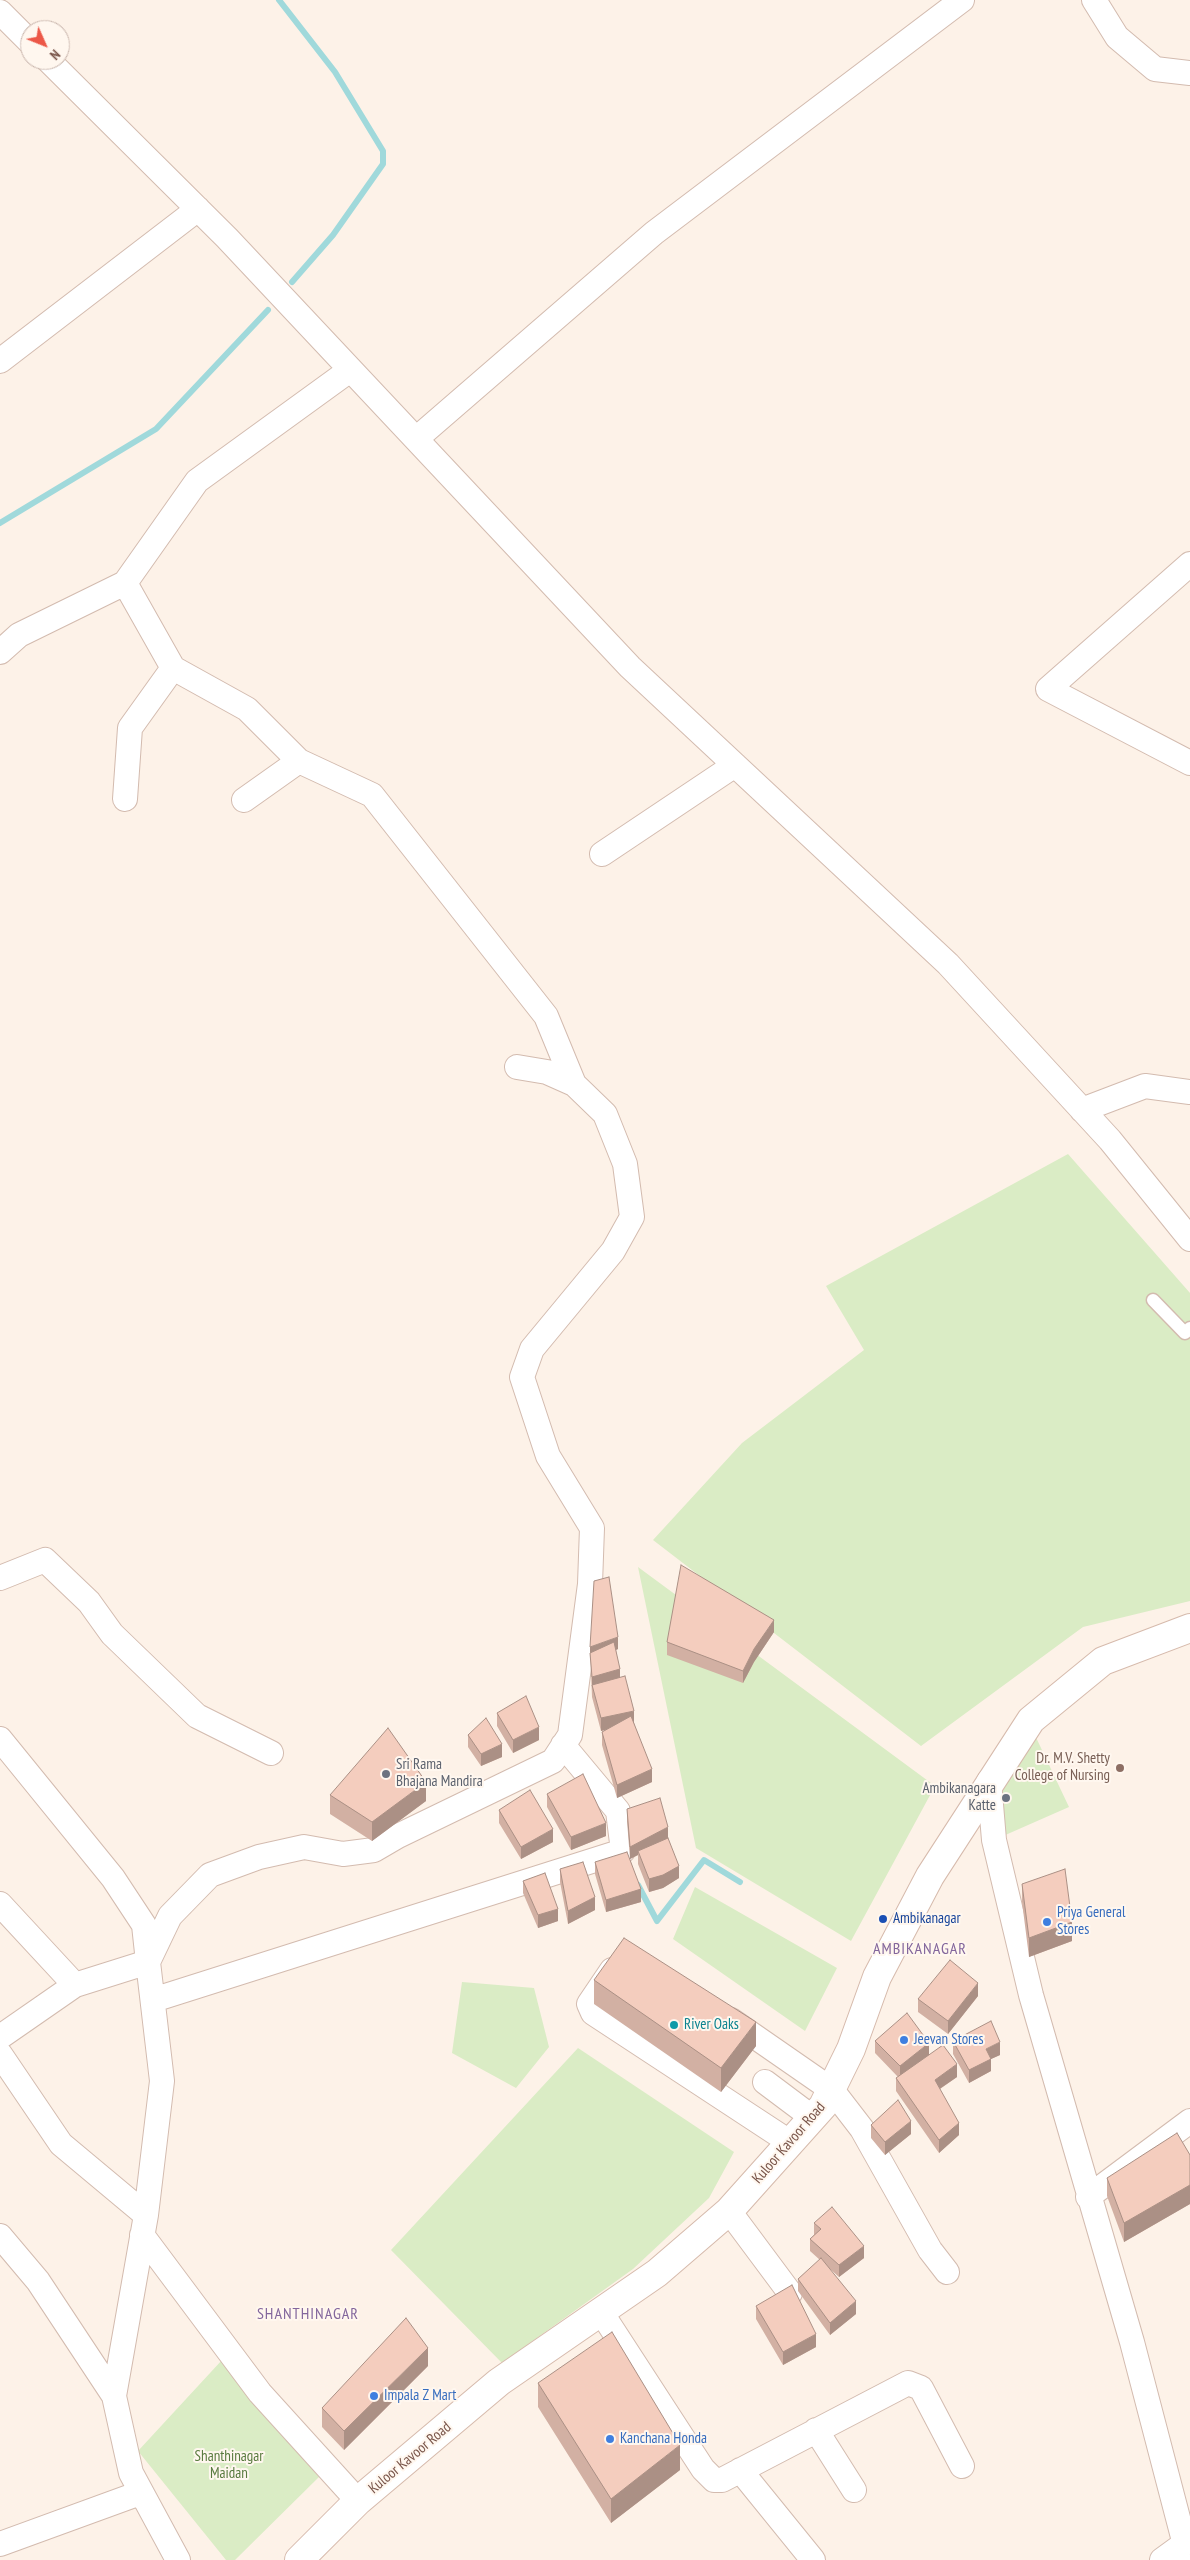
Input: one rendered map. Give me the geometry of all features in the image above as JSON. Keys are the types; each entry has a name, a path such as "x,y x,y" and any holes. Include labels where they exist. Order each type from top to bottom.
{"main road":[{"name":"Kuloor Kavoor Road","path":"299,2560 358,2501 499,2382 657,2273 729,2211 813,2118 832,2090 851,2049 877,1977 930,1876 989,1781 1031,1720 1104,1661 1190,1628"}],"street":[{"path":"416,440 654,233 962,0"},
{"path":"1094,0 1117,37 1156,69 1190,73"},
{"path":"0,12 20,32"},
{"path":"58,70 198,209 630,667 948,964 1110,1140 1190,1239"},
{"path":"0,361 198,209"},
{"path":"0,652 19,635 125,583 197,481 350,370"},
{"path":"1190,564 1048,689 1190,763"},
{"path":"125,583 173,668 247,709 299,762 372,795 546,1016 574,1084"},
{"path":"124,799 130,728 173,668"},
{"path":"244,800 299,762"},
{"path":"602,854 735,766"},
{"path":"0,2037 75,1985 148,1962 170,1916 210,1875 258,1857 304,1847 343,1854 374,1850 398,1836 553,1761 570,1735 590,1584 592,1528 548,1456 522,1378 532,1349 613,1251 632,1217 625,1164 605,1114 574,1084 546,1072 517,1068"},
{"path":"1082,1110 1145,1086 1190,1092"},
{"path":"0,1578 45,1560 89,1602 112,1634 197,1716 270,1753"},
{"path":"0,1739 113,1878 144,1925 162,2082 144,2225 114,2396"},
{"path":"153,2000 623,1851 618,1811 563,1745"},
{"path":"989,1781 994,1840 1031,1995 1088,2197 1132,2342 1187,2552 1162,2560"},
{"path":"0,1904 75,1985"},
{"path":"629,1955 619,1961 591,2000 589,2007 592,2013 791,2143"},
{"path":"710,2006 832,2090 862,2129 930,2250 947,2272"},
{"path":"0,2054 61,2144 144,2225 260,2393 358,2501"},
{"path":"764,2082 813,2118"},
{"path":"1088,2197 1190,2121"},
{"path":"729,2211 790,2294"},
{"path":"0,2236 38,2281 114,2396 131,2474 178,2560"},
{"path":"601,2312 709,2478 722,2480 900,2386 915,2384 921,2388 962,2466"},
{"path":"816,2430 854,2490"},
{"path":"740,2470 813,2560"},
{"path":"0,2544 140,2493"}],"lane":[{"path":"1153,1300 1185,1333 1190,1328"}],"green space":[{"path":"1068,1154 1190,1293 1190,1601 1083,1627 921,1746 653,1540 742,1443 864,1350 826,1286"},
{"path":"638,1567 935,1786 851,1941 696,1848"},
{"path":"1032,1729 1069,1807 994,1840 996,1786"},
{"path":"695,1887 837,1968 805,2031 673,1939"},
{"path":"462,1982 534,1988 549,2047 516,2088 452,2053"},
{"path":"578,2048 734,2152 709,2198 633,2269 502,2363 391,2250"},
{"name":"Shanthinagar Maidan","path":"222,2360 319,2477 235,2560 226,2560 138,2451"}],"building":[{"path":"681,1565 774,1620 754,1649 743,1671 667,1642"},
{"path":"609,1577 618,1637 590,1647 594,1581"},
{"path":"614,1642 620,1669 592,1677 590,1653"},
{"path":"625,1676 634,1711 601,1718 592,1685"},
{"path":"526,1696 539,1727 513,1740 497,1713"},
{"path":"631,1716 652,1769 617,1785 602,1732"},
{"path":"486,1718 502,1744 481,1754 468,1735"},
{"name":"Sri Rama Bhajana Mandira","path":"388,1728 426,1782 372,1822 330,1795"},
{"path":"583,1774 606,1823 571,1837 547,1794"},
{"path":"530,1790 553,1829 521,1847 499,1810"},
{"path":"660,1798 668,1827 630,1847 627,1809"},
{"path":"668,1838 679,1866 663,1875 649,1879 638,1851"},
{"path":"627,1852 641,1889 606,1900 595,1862"},
{"path":"583,1862 595,1897 568,1911 560,1869"},
{"name":"Priya General Stores","path":"1065,1869 1072,1922 1029,1938 1022,1884"},
{"path":"545,1873 558,1909 538,1915 523,1881"},
{"path":"624,1938 756,2022 721,2068 594,1980"},
{"path":"950,1960 978,1983 948,2021 918,1999"},
{"path":"907,2013 929,2043 900,2066 875,2041"},
{"path":"991,2021 1000,2042 986,2049 991,2059 969,2070 953,2041"},
{"path":"943,2045 957,2064 935,2080 959,2123 939,2140 896,2078"},
{"path":"898,2100 911,2121 885,2142 871,2125"},
{"path":"1177,2133 1190,2155 1190,2185 1124,2223 1107,2178"},
{"path":"832,2207 864,2246 839,2265 810,2239 821,2229 814,2223"},
{"path":"821,2258 856,2301 830,2323 798,2279"},
{"path":"792,2285 816,2334 783,2352 756,2306"},
{"path":"406,2318 428,2348 344,2431 322,2408"},
{"name":"Kanchana Honda","path":"612,2332 680,2445 611,2499 538,2383"}],"waterway":[{"path":"279,0 335,72 383,151 383,164 333,235 292,282"},
{"path":"0,523 156,429 268,310"},
{"path":"638,1885 657,1921 704,1860 740,1882"}],"place":[{"name":"Dr. M.V. Shetty College of Nursing","path":"1120,1768"},
{"name":"Sri Rama Bhajana Mandira","path":"386,1774"},
{"name":"Ambikanagara Katte","path":"1006,1798"},
{"name":"Ambikanagar","path":"883,1919"},
{"name":"Priya General Stores","path":"1047,1922"},
{"name":"River Oaks","path":"674,2025"},
{"name":"Jeevan Stores","path":"904,2040"},
{"name":"Impala Z Mart","path":"374,2396"},
{"name":"Kanchana Honda","path":"610,2439"}],"district":[{"name":"AMBIKANAGAR","path":"920,1949"},
{"name":"SHANTHINAGAR","path":"308,2314"}]}
